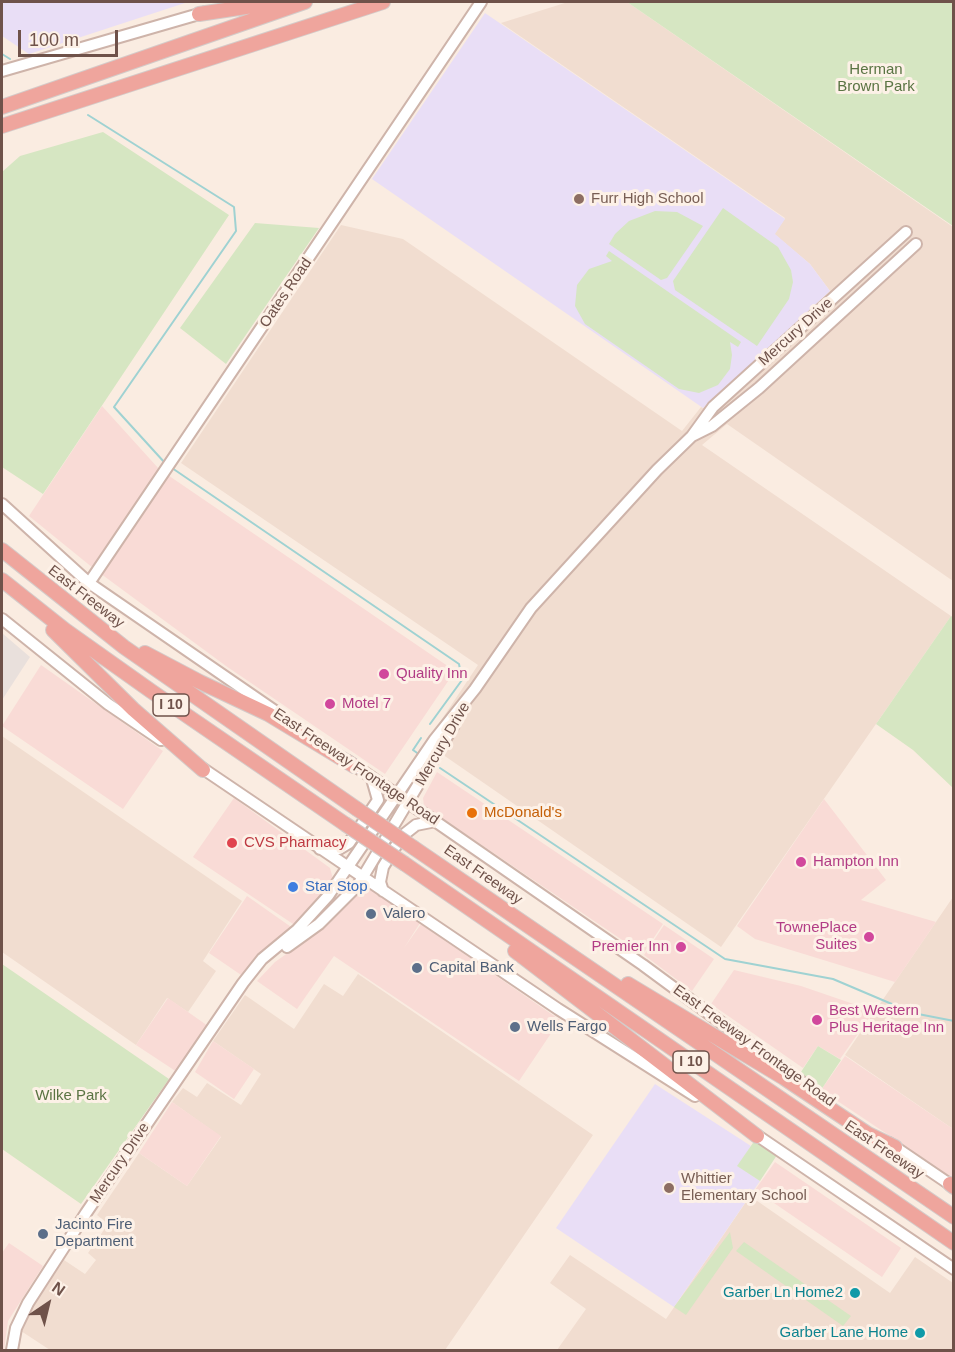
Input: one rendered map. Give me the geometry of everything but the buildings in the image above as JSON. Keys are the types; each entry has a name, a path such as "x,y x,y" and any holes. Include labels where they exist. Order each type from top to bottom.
{"highway":[{"path":"199,14 279,2"},
{"path":"2,107 305,2"},
{"path":"2,126 383,2"},
{"path":"2,100 57,88"},
{"name":"East Freeway","path":"2,550 78,612 194,697 954,1217"},
{"path":"2,580 133,709 203,770"},
{"name":"I 10","path":"2,580 75,637 954,1243"},
{"path":"78,612 165,664 268,714 354,766"},
{"path":"429,882 534,966 757,1136"},
{"path":"507,912 784,1078 868,1134 895,1147"}],"main road":[{"path":"2,71 237,2"},
{"name":"Oates Road","path":"89,583 481,2"},
{"name":"Mercury Drive","path":"12,1350 16,1328 28,1303 92,1204 243,983 262,958 315,912 435,739 475,688 531,608 657,470 692,436 713,407 906,232"},
{"name":"Mercury Drive","path":"692,436 712,426 759,388 916,244"},
{"name":"East Freeway Frontage Road","path":"2,504 89,583 636,960 816,1094 952,1186"},
{"path":"2,619 108,704 203,770 558,1010 757,1136 954,1269"},
{"name":"Mercury Drive","path":"243,983 319,924 352,892 363,878 475,688"},
{"path":"320,849 339,849 346,846 376,806 378,795 370,777"},
{"path":"383,891 380,882 383,867 402,836 416,825 436,821"}],"shaded area":[{"path":"2,2 188,2 29,54 2,36"},
{"path":"568,2 627,2 953,227 953,581 727,424 702,445 951,616 721,947 426,743 478,665 181,463 341,225 403,239 682,431 701,407 703,408 830,291 810,264 774,234 785,218 501,23"},
{"name":"Furr High School","path":"485,13 785,219 775,234 810,264 830,291 703,408 372,179"},
{"path":"102,406 159,469 455,671 385,774 226,666 93,568 29,516"},
{"path":"2,633 30,657 2,700"},
{"path":"41,665 163,751 123,809 2,726"},
{"path":"2,736 242,901 203,961 216,971 188,1012 167,998 136,1045 2,952"},
{"path":"437,772 663,924 643,954 424,806 423,798"},
{"path":"234,798 330,868 333,879 313,908 296,926 193,857"},
{"path":"824,799 886,880 861,900 936,922 895,982 755,939 737,926"},
{"path":"366,886 420,923 404,948 421,924 560,1020 519,1081 334,956 297,1009 257,981 275,962 306,940"},
{"path":"247,896 294,929 244,977 209,953"},
{"path":"953,897 953,1129 845,1055"},
{"path":"664,925 714,959 692,991 644,955"},
{"path":"734,970 801,986 874,1011 840,1059 818,1046 803,1068 711,1004"},
{"path":"358,974 593,1135 445,1350 50,1350 21,1331 27,1316 64,1260 85,1274 96,1260 88,1253 108,1224 97,1215 139,1153 187,1186 221,1137 172,1102 183,1088 197,1097 207,1083 241,1105 261,1074 213,1041 245,995 294,1029 324,984 343,996"},
{"path":"168,998 208,1026 177,1072 136,1045"},
{"path":"213,1041 254,1069 234,1099 195,1072"},
{"path":"845,1056 953,1129 953,1178 821,1090"},
{"name":"Whittier Elementary School","path":"655,1084 751,1146 738,1166 760,1181 674,1307 556,1228"},
{"path":"172,1102 221,1136 187,1186 139,1153"},
{"path":"775,1162 901,1248 882,1277 755,1190"},
{"path":"750,1196 890,1293 915,1257 953,1283 953,1350 557,1350 586,1309 550,1283 570,1255 666,1319"},
{"path":"9,1243 43,1266 8,1321 4,1350 2,1350 2,1253"}],"green space":[{"name":"Herman Brown Park","path":"627,2 953,2 953,226"},
{"path":"103,132 229,215 43,494 2,467 2,172 20,156"},
{"path":"723,208 778,247 791,270 793,282 789,299 757,346 675,290 673,281"},
{"path":"655,211 677,212 703,226 667,278 661,280 609,244 615,234 629,221"},
{"path":"255,223 319,228 226,364 180,328"},
{"path":"609,251 741,342 738,347 730,342 732,355 730,369 718,385 699,393 679,389 585,324 575,306 577,285 589,269 612,261 606,256"},
{"path":"951,616 954,618 953,788 913,750 876,724"},
{"name":"Wilke Park","path":"2,964 169,1079 81,1204 2,1149"},
{"path":"818,1046 841,1060 821,1090 799,1075"},
{"path":"755,1140 777,1155 760,1181 737,1166"},
{"path":"730,1232 733,1248 686,1315 674,1307"},
{"path":"744,1242 851,1316 843,1326 736,1251"}],"waterway":[{"path":"2,54 10,59"},
{"path":"88,115 234,207 236,231 114,407 165,463"},
{"path":"172,468 459,664 462,680 430,724"},
{"path":"420,755 413,750 421,738"},
{"path":"440,768 725,959 833,979 913,1013 954,1021"}],"place":[{"name":"Furr High School","path":"579,199"},
{"name":"Quality Inn","path":"384,674"},
{"name":"Motel 7","path":"330,704"},
{"name":"McDonald's","path":"472,813"},
{"name":"CVS Pharmacy","path":"232,843"},
{"name":"Hampton Inn","path":"801,862"},
{"name":"Star Stop","path":"293,887"},
{"name":"Valero","path":"371,914"},
{"name":"TownePlace Suites","path":"869,937"},
{"name":"Premier Inn","path":"681,947"},
{"name":"Capital Bank","path":"417,968"},
{"name":"Best Western Plus Heritage Inn","path":"817,1020"},
{"name":"Wells Fargo","path":"515,1027"},
{"name":"Whittier Elementary School","path":"669,1188"},
{"name":"Jacinto Fire Department","path":"43,1234"},
{"name":"Garber Ln Home2","path":"855,1293"},
{"name":"Garber Lane Home","path":"920,1333"}]}
